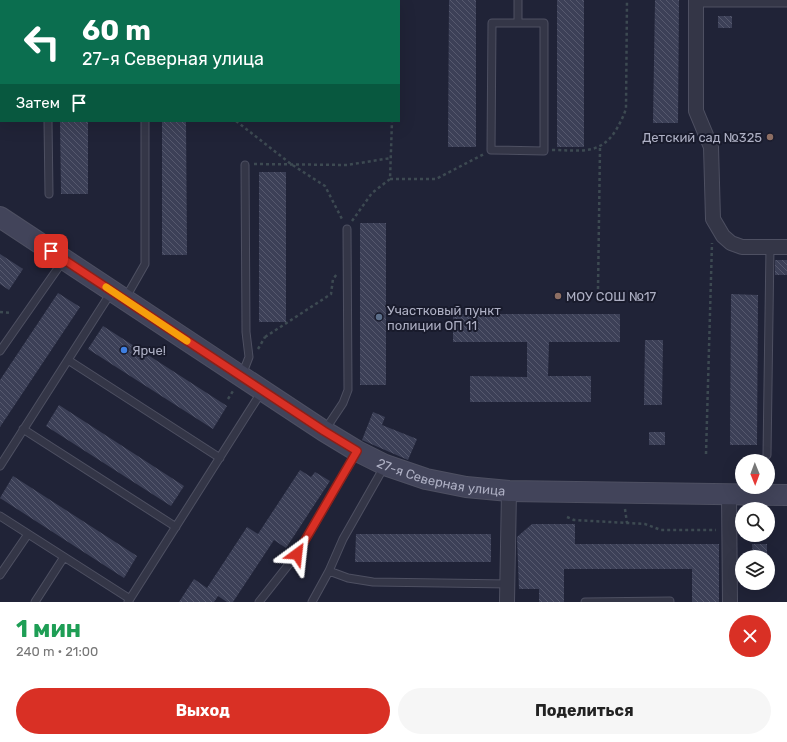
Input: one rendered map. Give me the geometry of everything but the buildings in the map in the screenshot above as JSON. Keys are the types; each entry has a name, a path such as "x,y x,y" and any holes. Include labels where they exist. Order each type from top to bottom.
{"street":[{"path":"696,1 696,111 712,147 711,207 714,221 724,236 731,243 742,247 787,247"},
{"name":"27-я Северная улица","path":"0,217 324,431 357,451 385,465 426,479 466,486 509,491 787,495"},
{"path":"508,602 509,491"},
{"path":"729,495 730,602"}],"lane":[{"path":"518,0 518,23"},
{"path":"696,1 787,4"},
{"path":"492,23 518,23 544,24 544,151 492,150 492,23"},
{"path":"48,122 49,194"},
{"path":"1,461 24,429 68,360 145,264 145,122"},
{"path":"241,377 249,357 246,332 245,165"},
{"path":"324,431 343,403 348,390 347,229"},
{"path":"767,454 770,247"},
{"path":"0,351 64,259"},
{"path":"68,360 220,458"},
{"path":"0,516 129,601 262,390"},
{"path":"24,429 176,527"},
{"path":"259,602 297,554 357,451"},
{"path":"312,602 329,572 342,539 361,510 385,465"},
{"path":"0,575 28,534"},
{"path":"35,602 64,557"},
{"path":"329,572 348,578 373,582 509,584"},
{"path":"585,602 670,601"}],"path":[{"path":"544,151 600,148 611,138 622,121 626,108 627,0"},
{"path":"237,122 291,164 325,186 347,229 372,193 390,179 436,179 492,150"},
{"path":"390,179 392,122"},
{"path":"598,289 600,148"},
{"path":"245,165 347,165 391,158"},
{"path":"706,454 712,237 714,221"},
{"path":"265,336 331,294 333,279 347,261"},
{"path":"0,312 11,312"},
{"path":"567,517 574,520 645,524 661,530 729,530"}],"slow traffic":[{"path":"106,287 187,341"}],"place":[{"name":"Детский сад №325","path":"770,137"},
{"name":"МОУ СОШ №17","path":"558,296"},
{"name":"Участковый пункт полиции ОП 11","path":"379,317"},
{"name":"Ярче!","path":"124,350"}],"route":[{"path":"51,251 218,362 357,451 297,554"}]}
